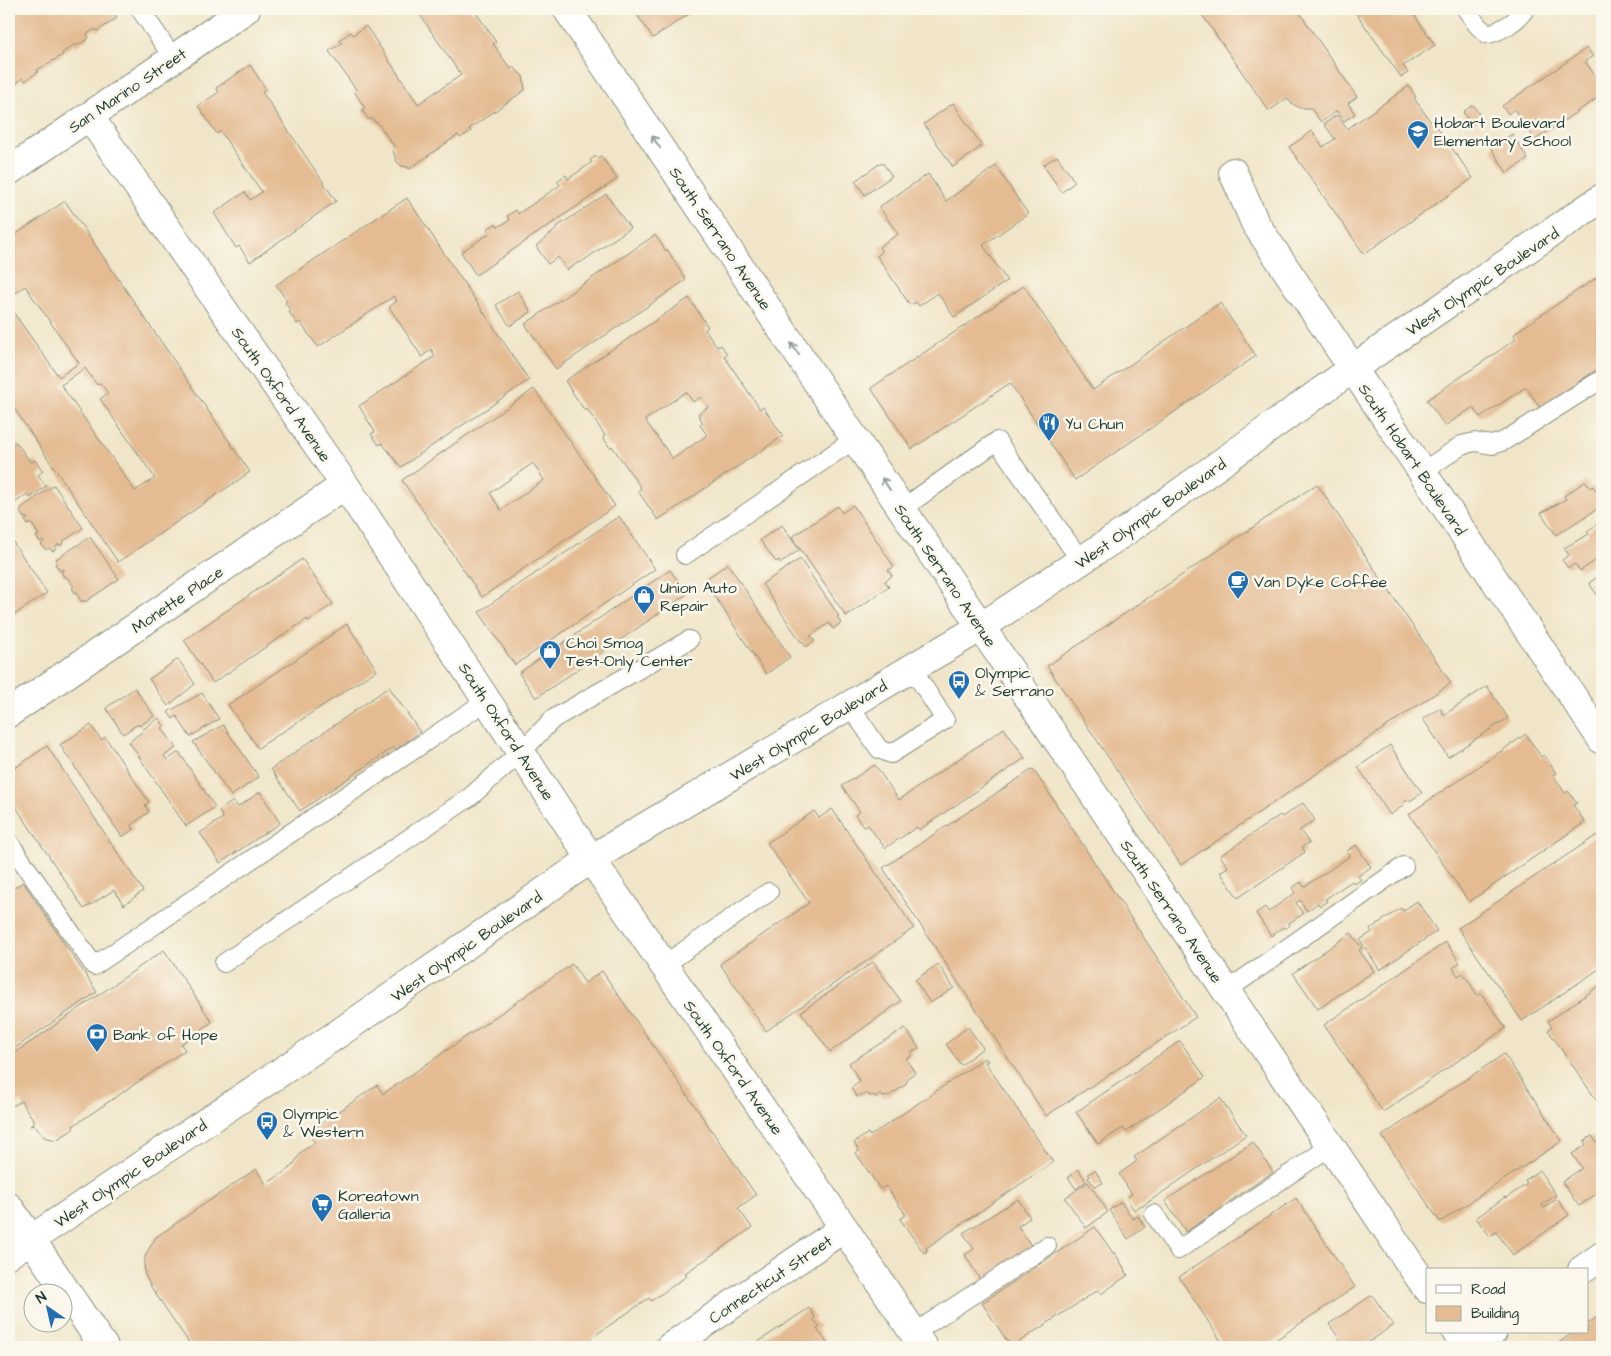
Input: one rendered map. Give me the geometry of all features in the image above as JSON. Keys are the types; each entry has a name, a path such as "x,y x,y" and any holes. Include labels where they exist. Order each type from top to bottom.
{"street":[{"name":"San Marino Street","path":"9,171 246,9"},
{"name":"South Serrano Avenue","path":"568,9 1426,1288"},
{"name":"South Oxford Avenue","path":"88,116 345,485 591,859 919,1340"},
{"name":"South Hobart Boulevard","path":"1234,172 1255,223 1602,740"},
{"name":"West Olympic Boulevard","path":"20,1247 339,1033 591,859 981,627 1129,529 1352,369 1602,198"},
{"name":"Monette Place","path":"9,713 345,485"},
{"path":"9,1207 20,1247 104,1347"},
{"name":"Connecticut Street","path":"670,1347 844,1228"},
{"path":"1585,1268 1602,1256"},
{"path":"1457,1334 1466,1347"},
{"path":"1471,1347 1489,1334"}],"lane":[{"path":"140,9 173,58"},
{"path":"1466,9 1478,26 1487,34 1495,33 1522,15 1525,9"},
{"path":"1422,472 1462,445 1475,442 1492,445 1504,441 1599,381"},
{"path":"684,555 856,439"},
{"path":"902,509 997,441 1080,561"},
{"path":"224,963 470,797 553,719 689,640"},
{"path":"850,706 879,749 891,754 945,720 912,668"},
{"path":"9,842 94,966 486,701"},
{"path":"1226,991 1404,866"},
{"path":"664,965 769,892"},
{"path":"1154,1214 1178,1250 1331,1146"},
{"path":"919,1340 1047,1246"}],"building":[{"path":"9,9 111,9 117,18 97,31 95,29 87,34 89,38 76,46 75,44 62,53 63,55 37,70 38,72 25,81 23,78 9,89"},
{"path":"150,9 168,9 155,17"},
{"path":"416,9 470,9 473,13 475,11 496,42 493,44 510,68 514,68 523,76 525,90 469,129 471,131 460,138 458,135 409,169 397,162 393,151 394,146 377,122 375,123 372,118 369,120 362,110 365,108 355,93 357,91 329,51 342,43 339,40 351,32 353,35 366,26 418,104 461,75"},
{"path":"633,9 696,9 653,38"},
{"path":"1198,9 1297,9 1357,97 1348,103 1355,114 1344,121 1337,111 1321,122 1311,108 1300,108 1291,103 1287,98 1269,111"},
{"path":"1353,9 1410,9 1435,45 1403,66 1408,73 1401,77"},
{"path":"1587,48 1593,56 1585,61 1602,86 1602,95 1535,140 1514,109 1508,114 1502,106"},
{"path":"250,65 266,89 262,92 336,201 250,262 239,246 236,248 214,213 245,192 250,200 262,192 220,131 217,134 198,106 219,92 216,88"},
{"path":"1409,86 1416,97 1414,98 1473,178 1364,254 1289,147 1312,131 1323,147 1335,139 1324,124 1337,115 1347,129"},
{"path":"953,103 982,146 953,167 924,124"},
{"path":"1473,105 1481,117 1471,124 1463,112"},
{"path":"1512,134 1528,159 1507,173 1491,148"},
{"path":"596,156 597,158 601,156 617,179 476,275 461,252 490,233 487,229 496,224 498,227 510,220 507,216 516,210 518,214 560,185 557,181 566,175 568,179 592,162 590,160"},
{"path":"1057,156 1075,182 1062,192 1043,165"},
{"path":"882,162 892,176 865,195 855,181"},
{"path":"996,166 1028,214 983,245 1007,281 954,317 938,293 919,306 916,302 910,305 877,256 882,252 879,247 898,234 879,207 928,174 946,201"},
{"path":"606,194 630,228 567,270 558,257 548,264 536,246 556,230 555,228"},
{"path":"407,198 529,380 401,467 382,443 379,445 371,434 375,432 359,406 435,356 431,349 422,357 389,307 397,301 394,296 318,347 300,322 297,324 285,303 287,301 276,285"},
{"path":"65,201 250,472 118,562 9,401 9,306 59,377 79,363 25,286 9,298 9,239","holes":["85,368 97,385 100,383 108,393 100,399 155,478 135,491 61,385"]},
{"path":"655,235 666,251 667,249 686,280 556,369 525,324"},
{"path":"1602,274 1602,366 1540,408 1526,387 1480,417 1473,407 1445,426 1427,400 1516,339 1514,336 1516,332"},
{"path":"1024,286 1093,390 1220,303 1256,356 1075,480 1010,383 912,449 871,388"},
{"path":"518,291 531,312 510,326 496,305"},
{"path":"689,298 708,327 705,329 717,347 721,345 727,354 724,356 760,409 763,407 783,436 658,520 638,491 641,488 612,446 610,448 603,437 605,435 587,409 585,411 565,381","holes":["686,392 693,402 701,397 708,407 698,414 703,423 700,425 707,435 673,459 645,420"]},
{"path":"534,389 615,506 482,597 402,480","holes":["533,463 544,480 501,510 490,493"]},
{"path":"16,442 31,463 35,460 43,471 38,475 46,486 30,498 27,494 11,506 9,503 9,446"},
{"path":"1586,481 1590,488 1593,486 1602,500 1602,506 1556,535 1541,513 1566,499 1564,496"},
{"path":"1317,484 1451,683 1181,865 1047,666"},
{"path":"54,485 83,528 62,542 63,544 55,547 56,549 53,551 48,548 46,550 41,544 44,542 43,540 40,542 36,536 39,535 31,523 28,525 25,520 28,519 24,518 20,512 21,508"},
{"path":"853,505 894,567 888,570 892,576 885,581 889,587 846,616 792,537 838,506 842,513"},
{"path":"619,516 655,569 515,665 479,612"},
{"path":"1602,522 1602,556 1580,571 1575,564 1568,568 1562,560 1569,555 1564,548 1589,534 1587,531"},
{"path":"782,525 799,550 781,563 779,560 776,562 760,540"},
{"path":"9,536 47,593 11,617 9,613"},
{"path":"90,537 119,579 85,602 84,600 82,602 77,595 79,594 75,593 72,588 74,587 61,572 64,570 60,571 55,564 58,562 56,559"},
{"path":"302,559 333,604 308,621 307,619 213,683 184,640"},
{"path":"800,559 839,616 837,617 841,623 833,629 829,623 810,636 815,641 806,647 762,584"},
{"path":"728,564 790,657 766,674 704,580"},
{"path":"670,570 687,594 536,698 519,673"},
{"path":"1602,574 1602,602 1589,583"},
{"path":"347,624 377,670 258,748 228,705"},
{"path":"178,659 195,684 168,706 149,679"},
{"path":"1487,686 1508,718 1448,757 1423,719 1440,708 1444,715"},
{"path":"389,687 420,732 395,750 394,747 300,811 271,769"},
{"path":"135,688 154,716 123,734 106,708"},
{"path":"202,693 219,719 190,737 177,716 173,719 168,712"},
{"path":"159,718 164,726 162,728 176,748 164,756 167,760 179,752 215,807 186,826 129,742"},
{"path":"91,725 101,740 105,737 149,802 145,805 149,812 131,825 134,829 122,837 60,745"},
{"path":"223,725 259,777 231,796 193,742"},
{"path":"1004,728 1025,758 919,830 917,827 885,848 868,825 864,828 855,815 860,812 842,786 875,765 899,800"},
{"path":"1526,734 1541,757 1544,755 1556,773 1553,775 1565,793 1568,791 1577,803 1573,805 1585,822 1469,902 1409,814"},
{"path":"1390,745 1422,793 1403,803 1404,805 1390,815 1358,767"},
{"path":"47,746 143,891 124,905 114,890 84,909 12,801 9,803 9,772"},
{"path":"1033,769 1196,1017 1046,1116 883,868"},
{"path":"260,792 280,823 220,863 200,833 223,818 219,811 233,801 238,807"},
{"path":"1303,803 1315,820 1300,830 1309,843 1302,847 1305,852 1238,898 1220,872 1228,867 1220,856 1280,815 1282,817"},
{"path":"832,809 914,928 766,1031 720,964 809,903 767,843 814,811 819,818"},
{"path":"1597,835 1602,843 1602,967 1522,1021 1458,928"},
{"path":"1356,845 1371,867 1358,876 1361,880 1354,884 1352,881 1325,899 1327,901 1320,906 1318,903 1307,911 1300,900 1296,903 1303,914 1289,923 1290,925 1285,929 1283,927 1271,936 1256,913 1265,907 1268,912 1295,893 1292,888 1301,882 1304,887 1350,856 1347,851"},
{"path":"23,882 97,992 9,1052 9,891"},
{"path":"1417,901 1437,931 1380,970 1360,940 1372,932 1370,929 1401,908 1403,911"},
{"path":"1351,933 1362,948 1359,950 1374,971 1318,1009 1293,973"},
{"path":"1446,942 1460,963 1453,968 1458,976 1463,973 1478,996 1481,993 1506,1028 1383,1112 1324,1025"},
{"name":"Bank of Hope","path":"164,950 212,1022 181,1044 185,1050 73,1126 74,1128 71,1131 56,1140 44,1137 35,1125 30,1126 35,1122 21,1101 15,1105 9,1103 9,1057"},
{"path":"873,962 901,1001 830,1052 801,1012"},
{"path":"572,964 585,983 602,971 756,1195 738,1208 752,1228 685,1273 687,1276 651,1301 649,1298 578,1347 192,1347 151,1287 145,1275 146,1254 156,1237 256,1169 266,1184 286,1171 293,1165 302,1151 315,1143 308,1133 377,1085 383,1094"},
{"path":"938,964 954,988 930,1003 915,980"},
{"path":"1602,984 1602,1108 1548,1030 1552,1027 1548,1021"},
{"path":"968,1027 983,1048 961,1065 946,1044"},
{"path":"905,1028 919,1048 911,1052 913,1054 906,1059 915,1073 907,1078 908,1080 905,1085 889,1096 883,1097 881,1094 875,1097 873,1095 869,1096 867,1093 857,1097 851,1088 860,1082 849,1063"},
{"path":"1180,1041 1205,1077 1126,1132 1123,1128 1098,1144 1076,1112"},
{"path":"1504,1054 1562,1141 1440,1222 1382,1136"},
{"path":"985,1058 988,1061 985,1062 1053,1162 926,1248 927,1251 924,1253 900,1219 906,1215 886,1186 880,1189 856,1153 859,1151 854,1143 868,1133 870,1136"},
{"path":"1220,1098 1246,1135 1134,1210 1126,1198 1132,1194 1119,1174 1137,1161 1134,1157"},
{"path":"1592,1136 1602,1150 1602,1190 1579,1206 1562,1182 1582,1168 1572,1154 1586,1145 1584,1141"},
{"path":"1253,1142 1273,1172 1229,1202 1231,1205 1215,1216 1214,1213 1186,1232 1165,1201"},
{"path":"1078,1169 1086,1181 1076,1189 1068,1177"},
{"path":"1095,1170 1103,1183 1095,1186 1088,1178 1090,1176 1088,1174"},
{"path":"1539,1170 1556,1195 1542,1205 1544,1208 1557,1199 1569,1215 1513,1255 1496,1232 1490,1236 1476,1218 1527,1184 1525,1181"},
{"path":"1088,1182 1108,1212 1086,1228 1065,1198"},
{"path":"1296,1198 1355,1287 1265,1347 1225,1347 1179,1277"},
{"path":"1018,1199 1030,1218 1018,1226 1032,1247 981,1281 965,1255 974,1249 963,1233"},
{"path":"1121,1202 1133,1219 1138,1216 1145,1227 1128,1239 1109,1210"},
{"path":"1095,1227 1113,1253 1115,1253 1128,1275 1101,1294 1098,1290 1011,1347 982,1303"},
{"path":"1372,1295 1393,1325 1362,1347 1345,1347 1329,1324"},
{"path":"809,1308 815,1317 813,1319 820,1327 817,1329 830,1347 757,1347 760,1345 758,1342"},
{"path":"1602,1314 1602,1347 1559,1347 1557,1344 1571,1334 1588,1334 1588,1323"}],"place":[{"name":"Hobart Boulevard Elementary School","path":"1418,150"},
{"name":"Yu Chun","path":"1049,442"},
{"name":"Van Dyke Coffee","path":"1238,600"},
{"name":"Union Auto Repair","path":"644,615"},
{"name":"Choi Smog Test-Only Center","path":"550,670"},
{"name":"Olympic & Serrano","path":"959,700"},
{"name":"Bank of Hope","path":"97,1053"},
{"name":"Olympic & Western","path":"267,1141"},
{"name":"Koreatown Galleria","path":"322,1223"}]}
